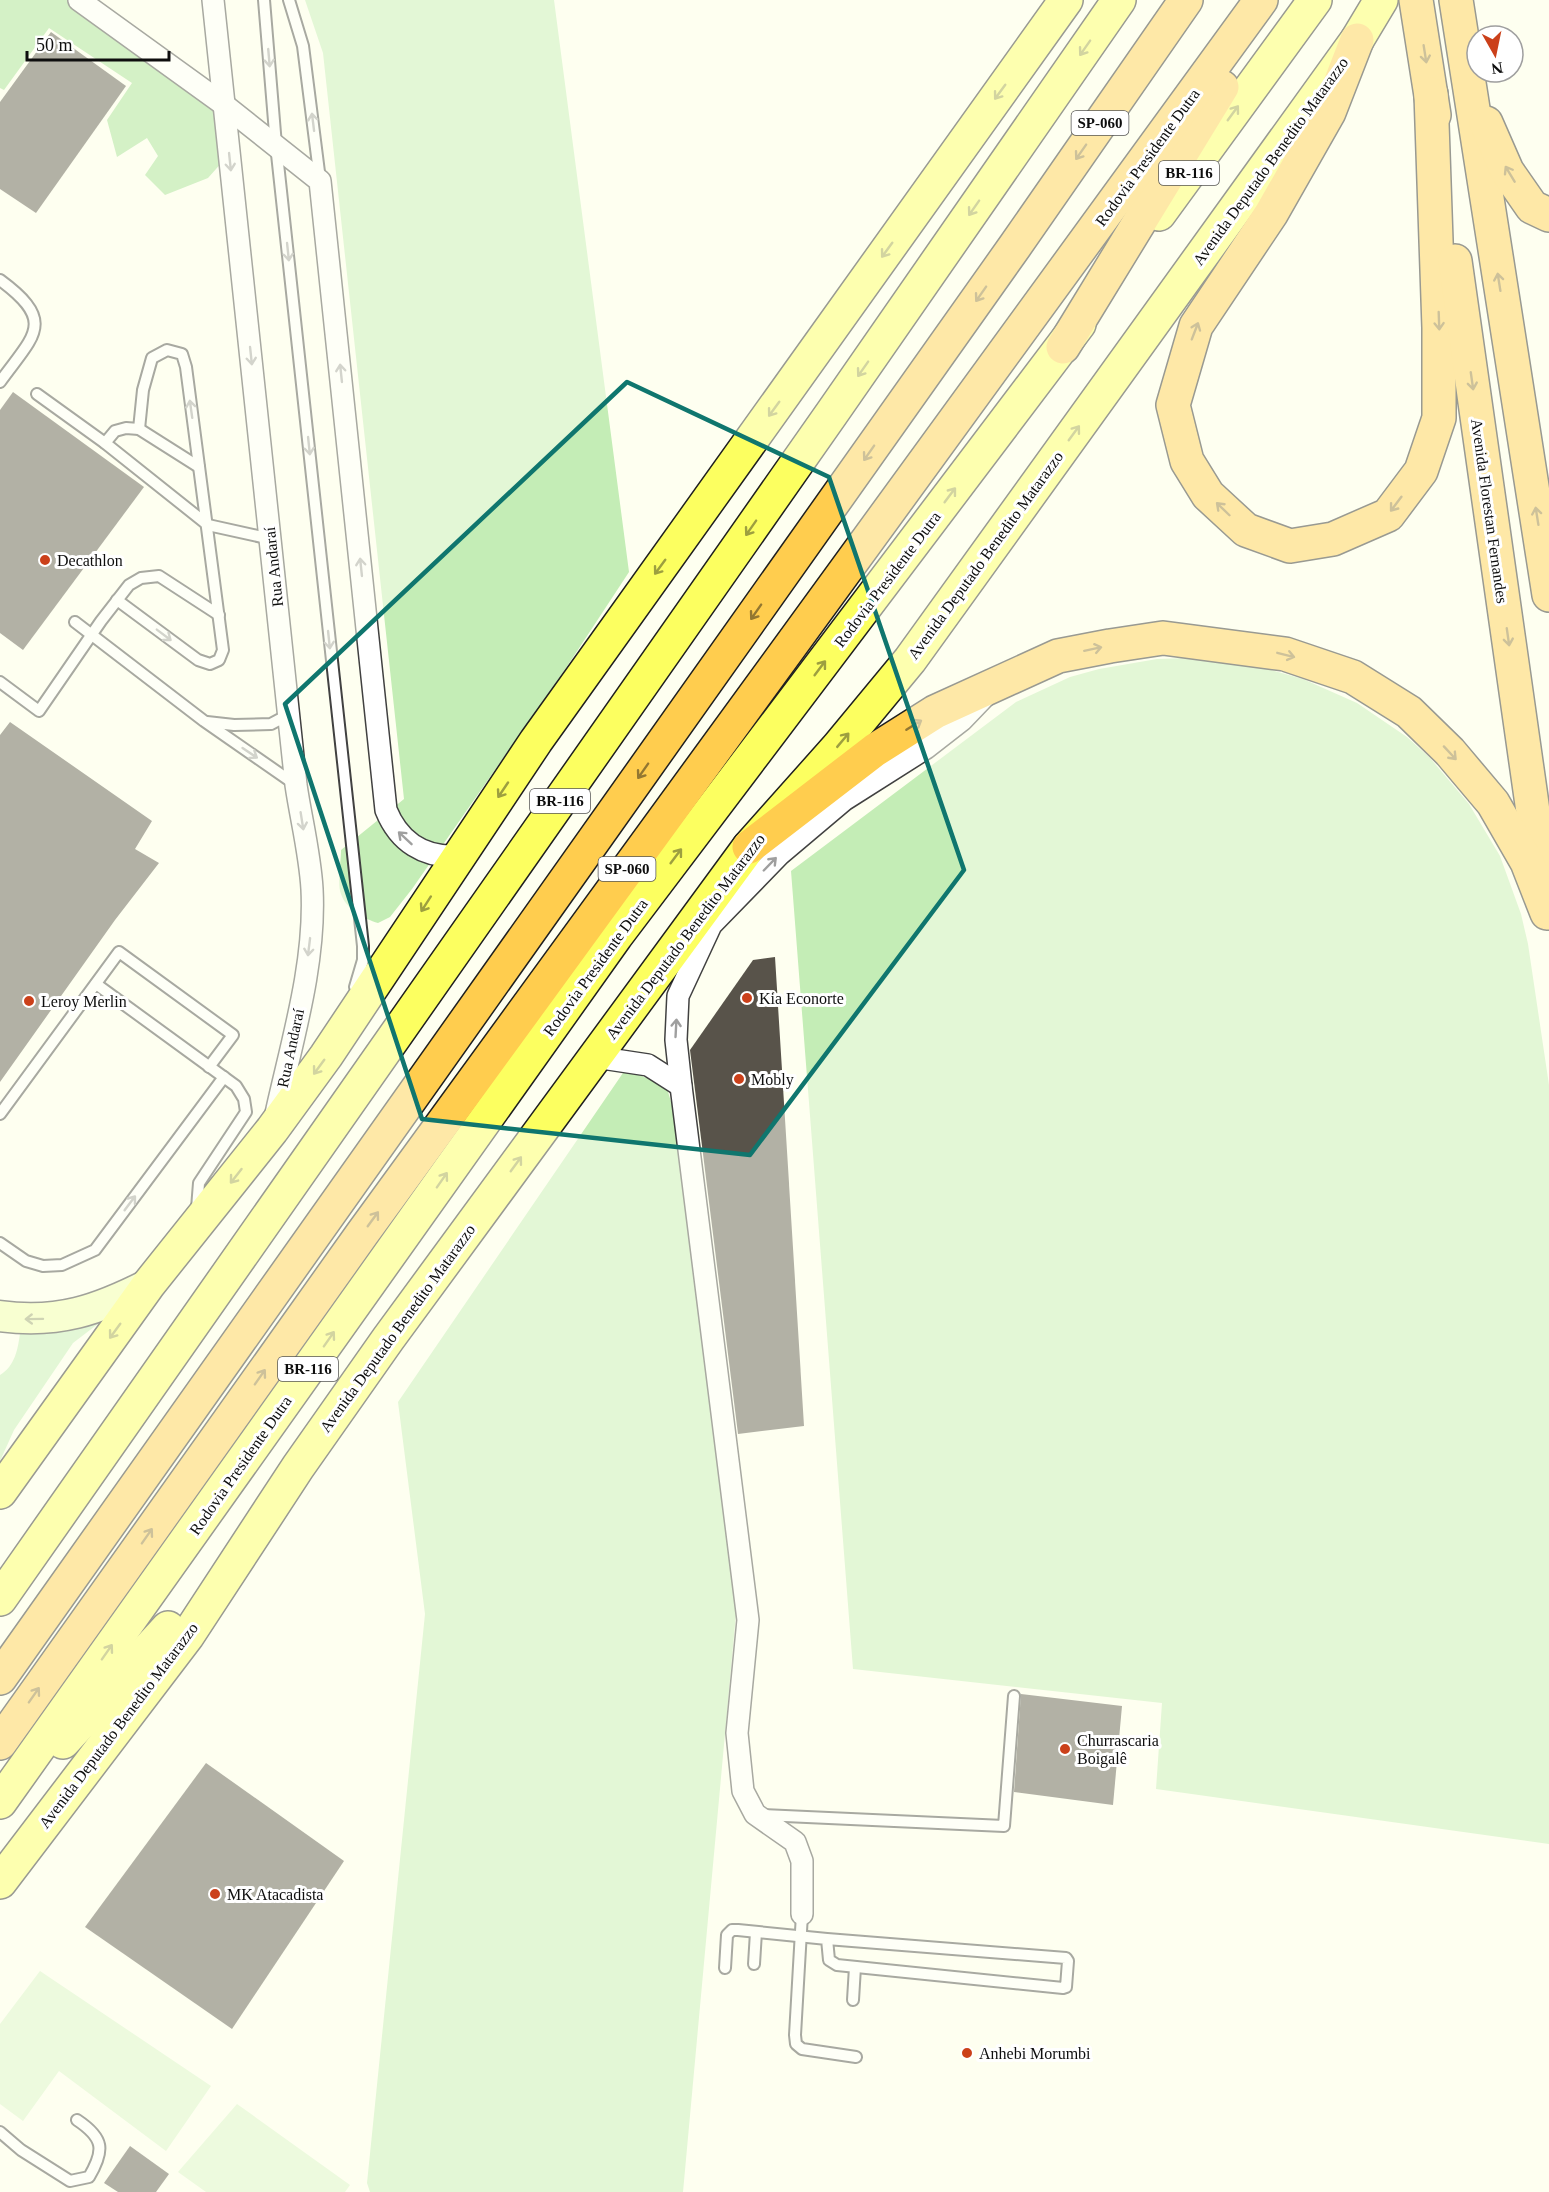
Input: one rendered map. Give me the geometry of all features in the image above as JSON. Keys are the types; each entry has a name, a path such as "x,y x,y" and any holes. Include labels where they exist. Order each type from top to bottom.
{"highway":[{"name":"SP-060","path":"0,1678 1002,266 1186,0"},
{"name":"Rodovia Presidente Dutra","path":"0,1743 362,1234 1261,0"},
{"path":"1063,347 1273,0"},
{"path":"1456,3 1465,58"},
{"path":"1357,40 1329,111 1270,214 1196,326 1173,405 1187,461 1208,495 1246,531 1290,546 1333,539 1388,515 1421,471 1439,418 1439,328 1431,94 1418,7"},
{"path":"1469,84 1549,595"},
{"path":"1470,84 1507,171 1532,207 1549,215"},
{"name":"Avenida Florestan Fernandes","path":"1431,94 1548,921"},
{"path":"749,847 875,750 935,712 1058,656 1163,638 1285,654 1353,676 1409,712 1450,752 1493,803 1527,862 1548,921"}],"main road":[{"path":"1034,44 1052,0"},
{"path":"0,1492 149,1284 272,1130 326,1056 542,732 1066,0"},
{"name":"BR-116","path":"0,1599 1119,0"},
{"name":"Rodovia Presidente Dutra","path":"0,1803 616,936 1063,347 1315,0"},
{"name":"Avenida Deputado Benedito Matarazzo","path":"0,1882 188,1635 298,1467 388,1339 749,847 838,747 910,660 1357,40 1381,0"},
{"path":"0,1316 21,1319 75,1314 112,1303 149,1284"},
{"path":"0,1803 48,1758 159,1639 298,1467"}],"street":[{"path":"80,0 223,104 320,181 386,810 397,831 414,847 435,855 458,855"},
{"name":"Rua Andaraí","path":"213,0 288,715 312,888 311,935 304,984 272,1130"},
{"path":"802,1914 802,1861 795,1842 755,1814 743,1791 737,1733 748,1620 681,1086 676,1040 678,996 711,925 789,846 844,800 926,748 962,720 999,682"},
{"path":"595,1057 648,1065 681,1086"}],"lane":[{"path":"264,0 276,146 363,946 363,960 355,987 362,1002"},
{"path":"289,0 303,46 320,181"},
{"path":"0,280 20,295 35,316 34,335 0,382"},
{"path":"117,600 198,660 210,664 219,660 223,650 219,615 186,368 182,354 167,350 152,358 143,390 139,429"},
{"path":"37,394 105,443 208,525 271,539"},
{"path":"105,443 115,431 126,428 139,429 199,467"},
{"path":"0,682 39,711 117,600 129,585 141,578 159,576 219,615"},
{"path":"75,622 204,721 296,785"},
{"path":"204,721 234,725 271,724 288,715"},
{"path":"0,1113 119,952 233,1035 209,1067"},
{"path":"96,984 224,1077 240,1092 246,1106 246,1112 199,1183 196,1227"},
{"path":"0,1243 26,1261 43,1266 62,1265 95,1250 224,1077"},
{"path":"755,1814 1004,1826 1014,1696"},
{"path":"802,1914 796,2043 802,2049 856,2057"},
{"path":"725,1968 728,1935 732,1930 1066,1958 1068,1961 1066,1987 837,1965 829,1960 827,1939"},
{"path":"754,1964 756,1932"},
{"path":"854,2000 855,1967"},
{"path":"0,2132 21,2150 70,2181 89,2177 99,2160 99,2142 91,2129 76,2120"}],"highlighted area":[{"path":"627,382 829,477 964,870 750,1155 422,1119 285,704"}],"green space":[{"path":"0,0 68,0 217,108 224,160 208,178 165,195 145,175 158,156 147,138 117,157 107,120 132,83 49,28 4,90 0,88"},
{"path":"305,0 554,0 629,572 566,668 412,889 390,917 378,923 356,913 343,899 339,885 341,850 404,799 323,53"},
{"path":"1187,658 1246,663 1303,679 1357,703 1407,737 1430,758 1469,804 1500,856 1521,914 1528,944 1549,1085 1549,1844 1156,1789 1162,1703 853,1669 791,871 1016,702 1070,677 1099,669 1157,659"},
{"path":"625,1070 666,1085 674,1112 736,1614 683,2192 370,2192 367,2183 425,1614 398,1402"},
{"path":"107,1317 73,1343 14,1430 0,1461 0,1375 12,1362 17,1351 20,1333 43,1332"},
{"path":"40,1971 211,2086 166,2151 59,2071 23,2121 0,2104 0,2024"},
{"path":"237,2104 350,2185 345,2192 206,2192 178,2172"}],"building":[{"path":"51,32 126,86 36,213 0,189 0,102"},
{"name":"Decathlon","path":"13,392 144,487 23,650 0,633 0,410"},
{"path":"10,722 152,821 135,849 159,863 115,920 0,1082 0,735"},
{"path":"775,957 804,1426 738,1434 690,1050 753,960"},
{"name":"Churrascaria Boigalê","path":"1021,1694 1122,1706 1113,1805 1014,1792"},
{"name":"MK Atacadista","path":"206,1763 344,1861 232,2029 85,1927"},
{"path":"130,2146 169,2174 156,2192 118,2192 104,2183"}],"place":[{"name":"Decathlon","path":"45,560"},
{"name":"Kia Econorte","path":"747,998"},
{"name":"Leroy Merlin","path":"29,1001"},
{"name":"Mobly","path":"739,1079"},
{"name":"Churrascaria Boigalê","path":"1065,1749"},
{"name":"MK Atacadista","path":"215,1894"},
{"name":"Anhebi Morumbi","path":"967,2053"}]}
